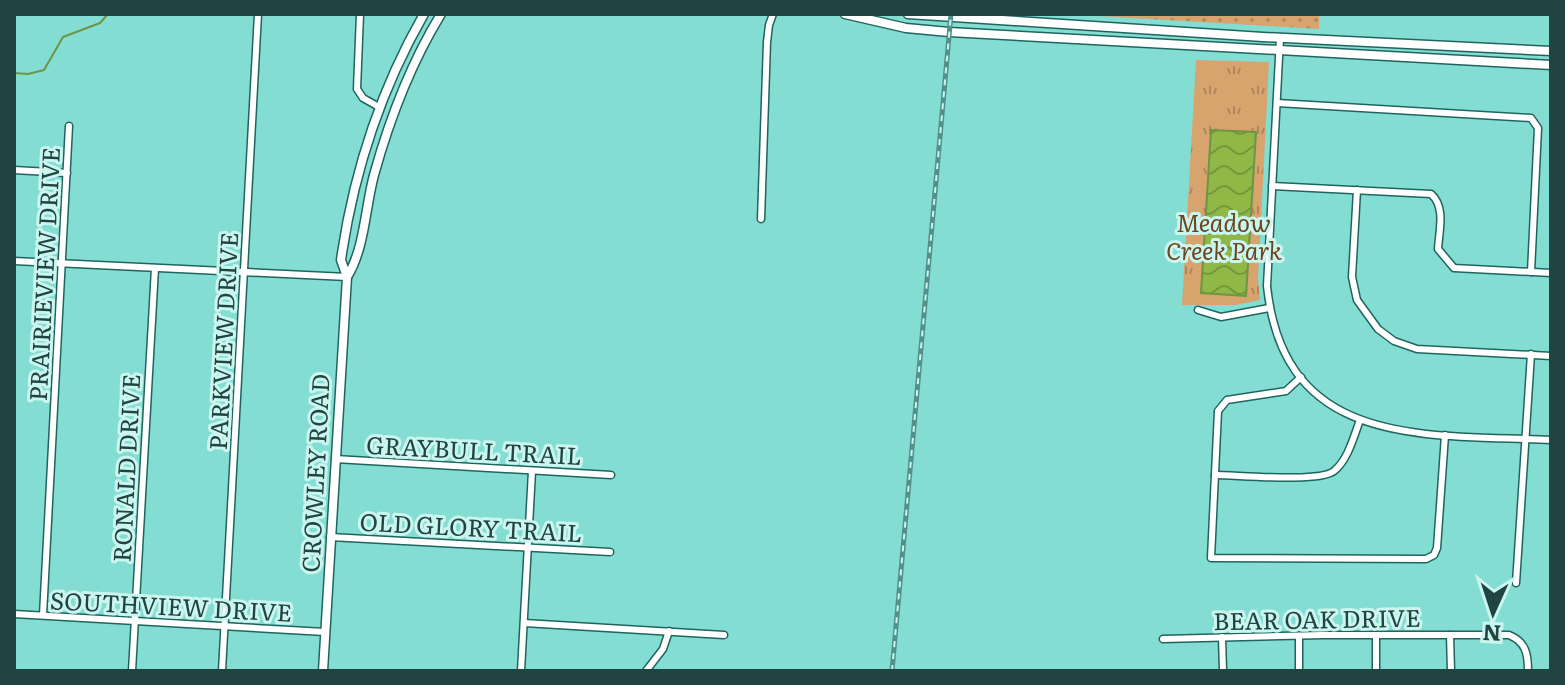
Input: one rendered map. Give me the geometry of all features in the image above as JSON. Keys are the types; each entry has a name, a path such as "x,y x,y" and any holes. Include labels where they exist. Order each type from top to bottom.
{"main road":[{"name":"CROWLEY ROAD","path":"323,671 347,277 341,260 348,216 379,107 406,44 424,14"},
{"name":"CROWLEY ROAD","path":"347,277 356,262 365,211 383,144 409,78 441,14"},
{"path":"845,14 934,31 1551,65"},
{"path":"908,14 1280,38 1551,51"},
{"path":"1135,43 1142,34 1200,33"}],"street":[{"name":"PARKVIEW DRIVE","path":"222,671 258,14"},
{"path":"360,14 357,89 363,98 379,107"},
{"path":"761,219 767,42 773,14"},
{"path":"1280,38 1267,286 1272,324 1285,355 1308,387 1339,411 1379,427 1445,435 1551,440"},
{"path":"1277,103 1531,118 1538,128 1531,272"},
{"name":"PRAIRIEVIEW DRIVE","path":"43,615 69,126"},
{"path":"14,170 67,173"},
{"path":"1272,186 1431,194 1438,200 1440,208 1438,249 1454,268 1551,273"},
{"path":"1357,190 1352,277 1357,300 1378,329 1394,341 1417,349 1551,356"},
{"path":"14,261 347,277"},
{"name":"RONALD DRIVE","path":"132,671 155,268"},
{"path":"1198,310 1221,317 1269,308"},
{"path":"1516,583 1531,354"},
{"path":"1301,377 1286,391 1227,400 1218,411 1211,558 1426,559 1434,555 1445,435"},
{"path":"1215,475 1317,477 1333,472 1343,461 1360,420"},
{"name":"GRAYBULL TRAIL","path":"335,459 611,475"},
{"path":"521,671 532,471"},
{"name":"OLD GLORY TRAIL","path":"330,537 610,552"},
{"name":"SOUTHVIEW DRIVE","path":"14,614 325,632"},
{"path":"524,623 724,635"},
{"path":"646,671 663,649 669,631"},
{"path":"1376,635 1376,671"},
{"path":"1450,635 1451,671"},
{"name":"BEAR OAK DRIVE","path":"1163,639 1509,635 1525,646 1528,671"},
{"path":"1299,636 1299,671"},
{"path":"1222,637 1223,671"}],"green space":[{"path":"1065,14 1319,14 1319,29"},
{"name":"Meadow Creek Park","path":"1196,60 1269,62 1258,278 1260,300 1236,305 1182,305"}],"water":[{"path":"1211,130 1256,132 1246,296 1201,293"}],"waterway":[{"path":"14,73 44,70 63,37 100,23 108,14"}],"railway":[{"path":"892,671 951,14"}]}
